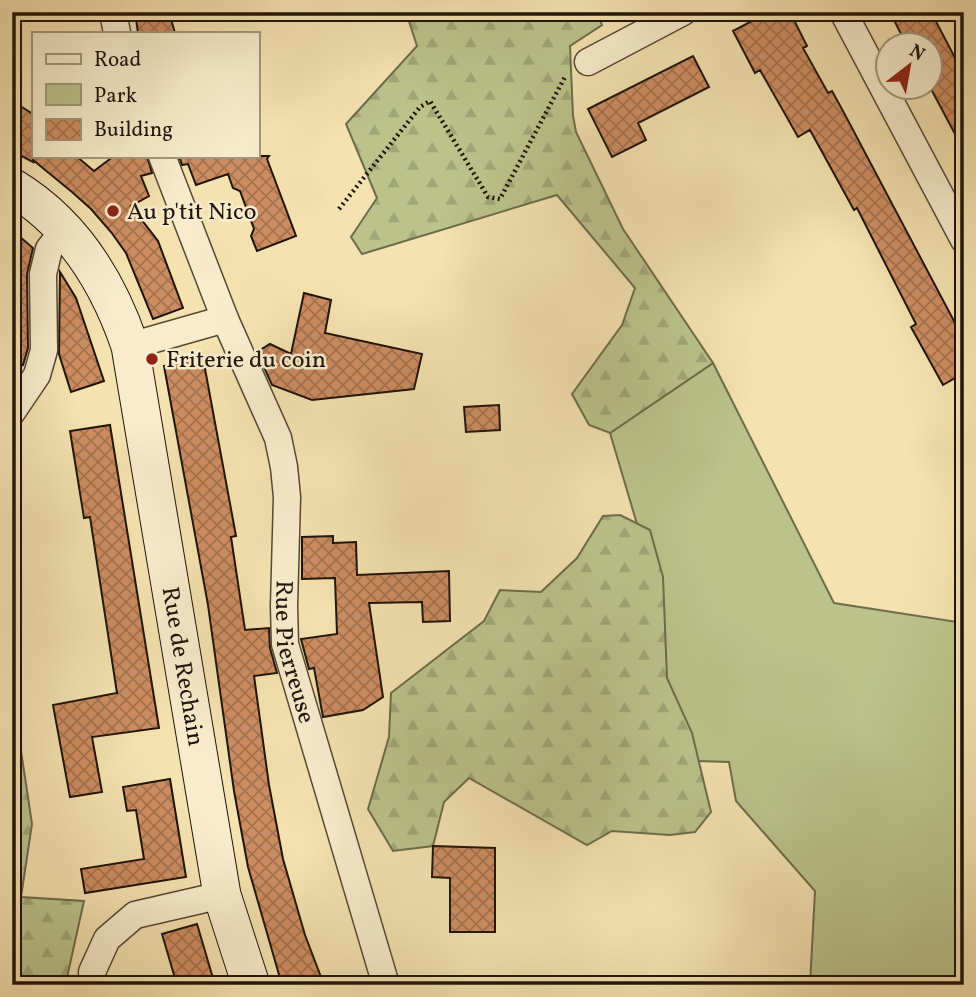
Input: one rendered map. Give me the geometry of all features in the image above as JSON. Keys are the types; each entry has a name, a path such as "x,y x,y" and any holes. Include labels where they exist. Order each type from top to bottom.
{"main road":[{"name":"Rue de Rechain","path":"12,187 41,207 99,273 112,298 130,346 222,895 251,985"}],"street":[{"path":"113,12 117,32"},
{"path":"588,62 683,12"},
{"path":"843,12 964,240"},
{"name":"Rue Pierreuse","path":"163,158 225,319 278,438 287,497 285,644 386,985"},
{"path":"12,412 37,375 44,350 43,274 49,248 64,230"},
{"path":"130,346 225,319"},
{"path":"92,985 92,972 107,939 135,915 222,895"}],"path":[{"path":"339,209 420,107 430,101 488,197 500,199 565,75 588,62"}],"green space":[{"path":"406,12 597,12 602,25 570,46 576,132 623,229 713,363 610,433 589,425 572,394 622,325 635,288 557,195 362,254 351,237 377,198 346,124 417,46"},
{"path":"713,363 834,603 964,623 964,985 810,985 815,891 736,801 729,762 598,758 653,578 610,433"},
{"path":"620,515 650,530 663,577 667,678 692,733 711,812 695,832 670,835 612,831 587,845 469,778 444,802 433,846 393,851 368,809 389,737 391,693 484,621 500,590 541,592 577,558 603,516"},
{"path":"18,731 32,824 21,897 84,901 66,982 12,984 12,732"}],"building":[{"path":"135,12 169,12 175,32 138,32"},
{"path":"769,12 790,12 807,46 803,48 828,93 832,91 964,340 964,373 943,385 911,327 916,324 857,208 854,210 810,130 798,137 760,70 755,73 733,31"},
{"path":"890,12 931,12 941,32 900,32"},
{"path":"944,37 964,75 964,151 938,102 944,102"},
{"path":"693,56 709,87 638,123 646,140 612,157 588,109"},
{"path":"12,101 32,113 32,158 78,158 94,171 111,158 148,158 152,173 141,176 149,196 131,206 158,241 183,308 153,319 126,253 111,232 91,209 33,160 12,151"},
{"path":"269,156 267,159 296,236 257,251 251,236 254,229 240,191 233,188 228,174 196,185 188,164 182,165 180,158"},
{"path":"12,230 33,248 27,274 28,348 23,365 12,370"},
{"path":"60,272 76,298 104,381 71,392 59,354"},
{"path":"304,293 331,300 325,333 422,354 414,389 312,400 272,385 257,352 270,344 291,354"},
{"path":"203,358 236,536 231,537 245,630 269,628 270,648 277,673 254,676 269,785 283,859 305,935 324,985 282,985 248,867 234,791 208,605 164,366"},
{"path":"499,405 500,430 466,432 464,407"},
{"path":"110,425 159,728 92,737 102,792 70,797 53,705 117,693 90,517 84,518 70,431"},
{"path":"333,536 333,543 356,542 357,575 449,571 450,621 423,622 422,602 369,603 383,697 363,710 323,717 314,668 309,669 301,639 337,634 335,578 302,579 302,537"},
{"path":"170,779 186,877 85,893 81,869 144,859 136,810 127,811 123,787"},
{"path":"433,846 495,848 495,932 450,932 450,878 432,877"},
{"path":"197,924 215,985 177,985 162,934"}],"place":[{"name":"Au p'tit Nico","path":"113,211"},
{"name":"Friterie du coin","path":"152,359"}]}
